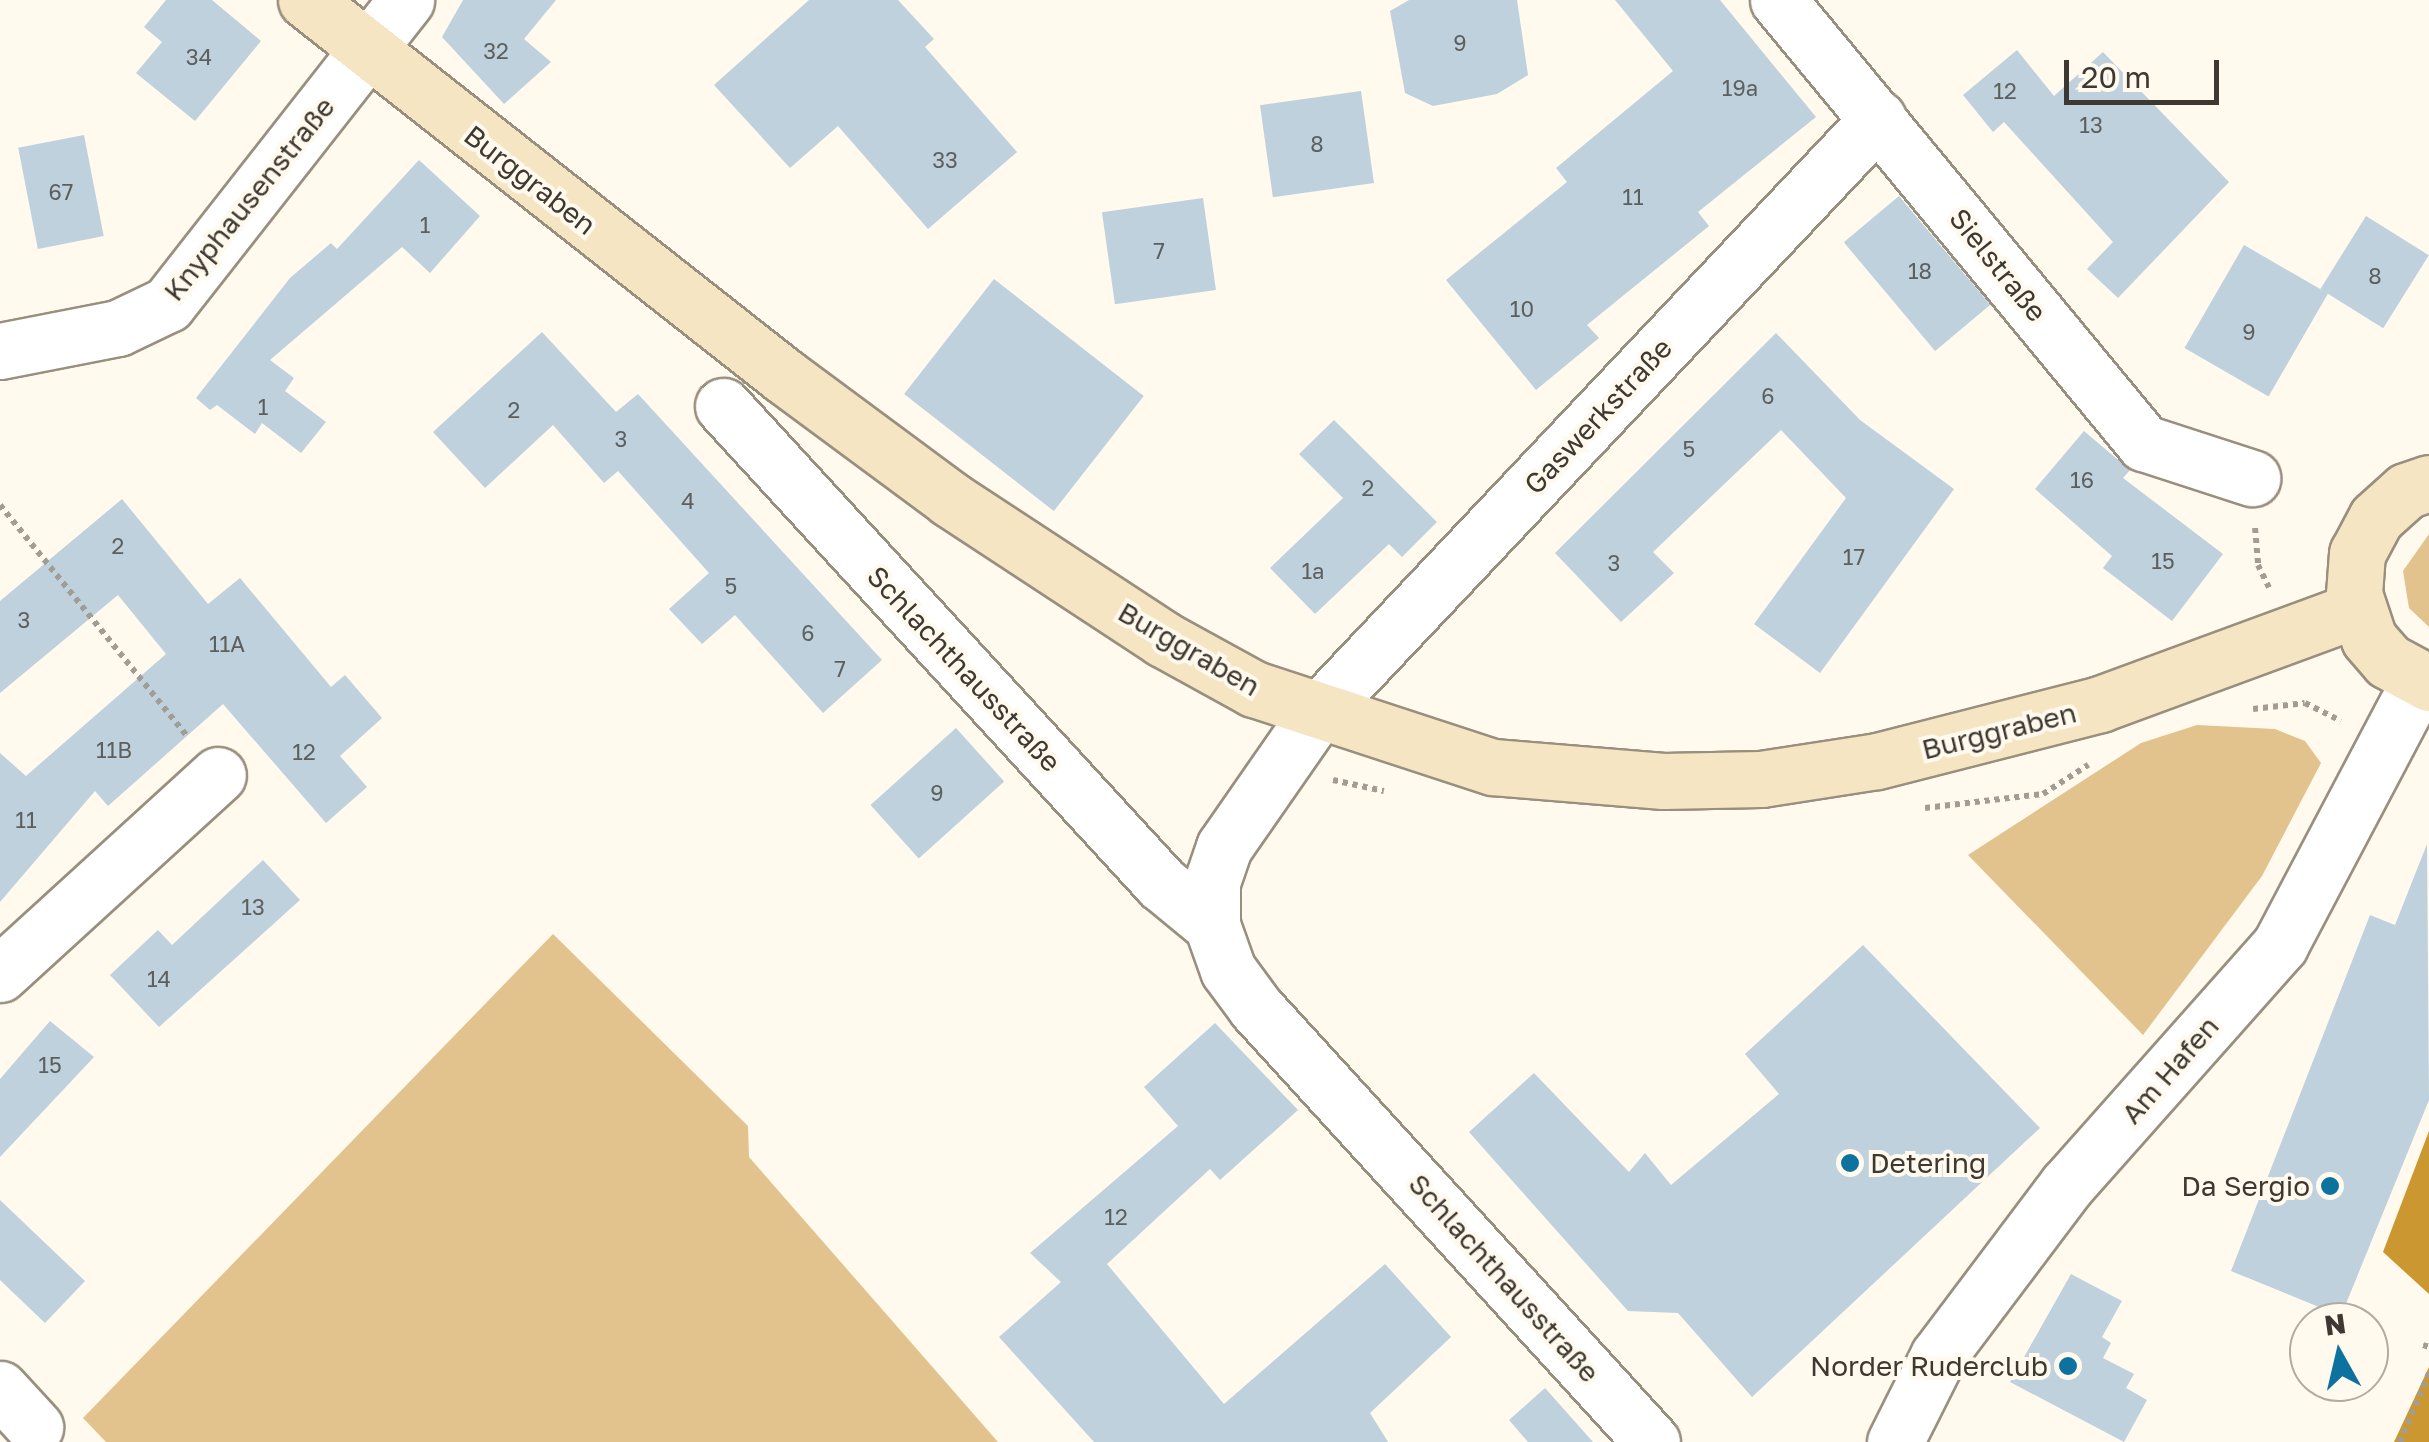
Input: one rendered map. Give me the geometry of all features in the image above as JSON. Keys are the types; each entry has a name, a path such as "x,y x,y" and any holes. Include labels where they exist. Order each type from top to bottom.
{"main road":[{"name":"Burggraben","path":"306,0 368,54 950,499 1163,639 1254,690 1493,767 1663,782 1760,779 1994,735 2100,704 2356,610"},
{"path":"2424,682 2388,662 2356,610 2357,553 2376,518 2406,491 2429,483"}],"street":[{"name":"Knyphausenstraße","path":"0,351 118,328 168,304 368,54 406,0"},
{"name":"Sielstraße","path":"1778,0 2144,443 2252,478"},
{"name":"Gaswerkstraße","path":"1318,712 1878,119"},
{"name":"Schlachthausstraße","path":"723,406 1160,883 1212,925"},
{"name":"Am Hafen","path":"1895,1442 1938,1356 2067,1185 2280,944 2424,682"},
{"name":"Schlachthausstraße","path":"1318,712 1224,848 1212,882 1212,925 1228,970 1256,1008 1652,1442"},
{"path":"0,974 218,774"}],"path":[{"path":"0,505 218,774"},
{"path":"2400,1442 2429,1373"}],"shaded area":[{"path":"2429,534 2429,627 2409,608 2403,571"},
{"path":"2197,725 2275,729 2305,741 2321,763 2262,876 2143,1035 1968,855 2141,743"},
{"path":"553,934 748,1126 749,1157 998,1442 106,1442 83,1418"},
{"path":"2429,1131 2429,1294 2383,1252"},
{"path":"2429,1367 2429,1442 2394,1442"}],"building":[{"path":"166,0 212,0 261,41 195,121 136,73 162,42 144,27"},
{"path":"463,0 556,0 524,39 551,62 504,104 442,37"},
{"path":"809,0 898,0 934,39 925,47 1017,152 928,229 838,126 790,168 714,85"},
{"path":"1409,0 1517,0 1528,75 1497,94 1433,106 1405,93 1390,11"},
{"path":"1615,0 1720,0 1816,117 1698,212 1709,226 1587,325 1599,338 1536,390 1446,280 1567,182 1556,168 1673,71"},
{"path":"2017,50 2054,96 2103,52 2229,182 2118,298 2087,269 2113,242 2004,122 1993,132 1963,95"},
{"path":"1361,91 1374,183 1273,197 1260,105"},
{"path":"84,135 104,236 38,249 18,148"},
{"path":"419,160 480,216 430,273 402,247 270,360 294,378 285,391 326,422 301,453 262,423 255,434 217,405 210,410 196,398 290,278 331,243 337,249"},
{"path":"1899,196 1990,305 1935,351 1844,242"},
{"path":"1203,198 1216,290 1115,304 1102,212"},
{"path":"2366,216 2429,255 2383,328 2320,289"},
{"path":"2244,245 2328,294 2269,397 2184,348"},
{"path":"994,279 1144,396 1054,511 904,394"},
{"path":"542,332 616,412 638,394 882,660 823,713 735,615 702,644 669,609 709,573 618,471 604,483 553,425 485,488 433,432"},
{"path":"1776,333 1860,420 1954,489 1820,673 1754,624 1846,498 1781,430 1653,552 1674,573 1621,622 1555,553"},
{"path":"1334,420 1437,522 1402,557 1389,544 1315,614 1270,568 1343,498 1299,454"},
{"path":"2084,431 2130,470 2123,478 2223,554 2172,621 2103,568 2112,556 2035,489"},
{"path":"122,499 208,604 240,578 331,687 345,675 382,718 340,756 367,787 326,823 223,704 108,806 95,791 0,902 0,753 26,776 166,654 118,595 0,693 0,601"},
{"path":"956,728 1004,782 919,858 871,805"},
{"name":"Da Sergio","path":"2427,844 2429,1100 2347,1302 2307,1302 2231,1271 2370,915 2395,925"},
{"path":"263,860 300,900 159,1027 110,975 158,930 172,945"},
{"name":"Detering","path":"1863,945 2040,1128 1752,1397 1678,1313 1628,1311 1469,1132 1534,1073 1629,1172 1645,1153 1671,1185 1779,1094 1745,1054"},
{"path":"50,1021 94,1057 0,1157 0,1079"},
{"path":"1215,1023 1298,1110 1220,1180 1210,1169 1107,1264 1224,1404 1385,1264 1451,1337 1370,1413 1388,1442 1094,1442 999,1337 1061,1282 1030,1253 1178,1126 1144,1087"},
{"path":"0,1200 85,1281 45,1323 0,1280"},
{"name":"Norder Ruderclub","path":"2071,1274 2122,1301 2102,1337 2111,1343 2103,1358 2134,1374 2126,1388 2147,1400 2124,1442 2010,1382"},
{"path":"1545,1388 1593,1442 1528,1442 1509,1420"}],"place":[{"name":"Detering","path":"1850,1163"},
{"name":"Da Sergio","path":"2330,1186"},
{"name":"Norder Ruderclub","path":"2068,1366"}]}
